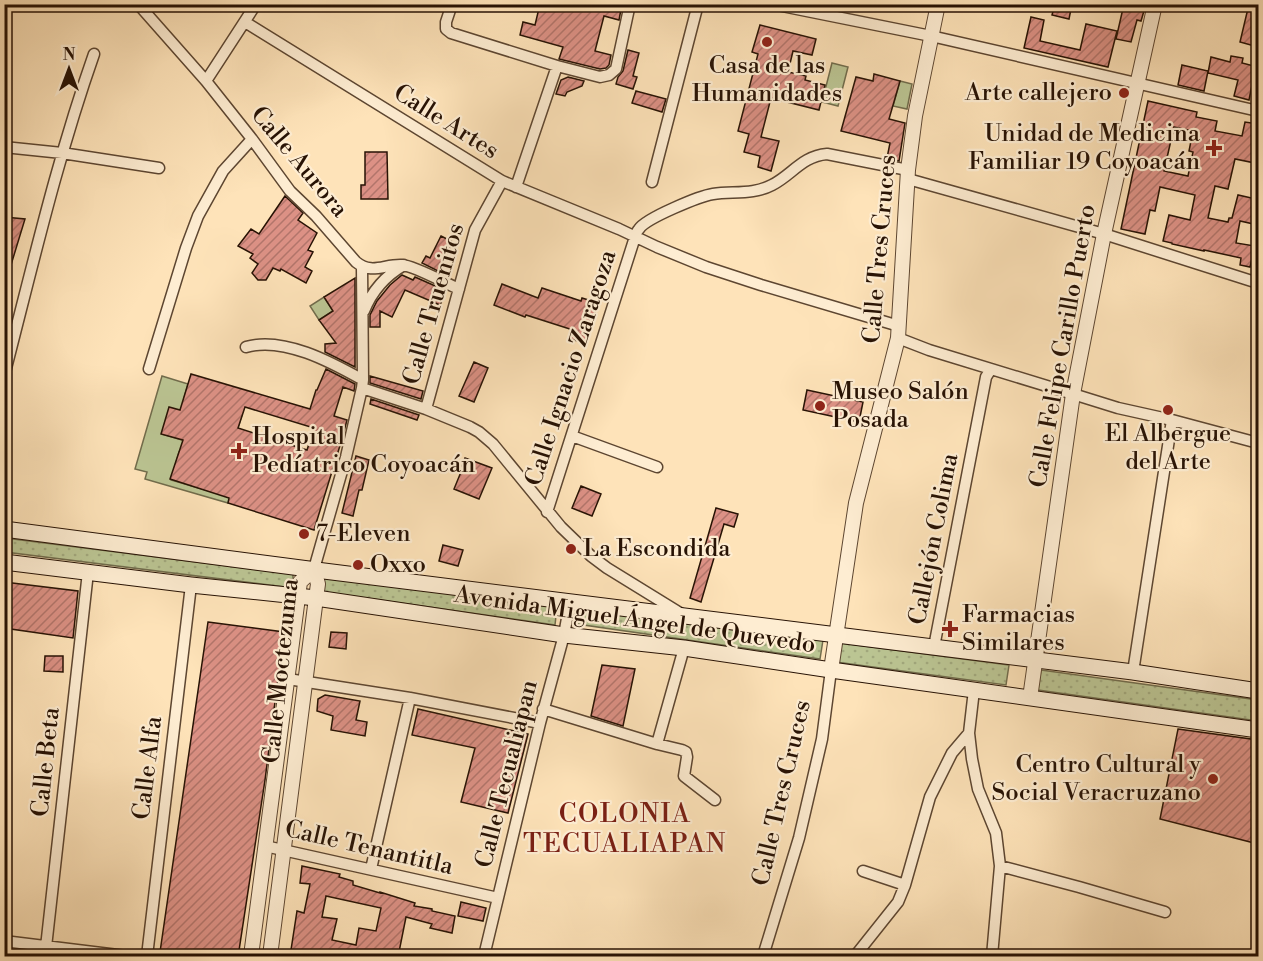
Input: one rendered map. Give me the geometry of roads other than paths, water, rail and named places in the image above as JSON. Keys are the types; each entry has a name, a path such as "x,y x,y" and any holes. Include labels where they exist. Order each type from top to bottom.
{"main road":[{"name":"Avenida Miguel Ángel de Quevedo","path":"4,529 1133,672 1258,691"},
{"name":"Avenida Miguel Ángel de Quevedo","path":"4,562 316,598 1258,730"}],"street":[{"name":"Calle Aurora","path":"138,4 206,81 290,191 362,267"},
{"path":"206,81 256,4"},
{"path":"452,4 446,22 446,29 451,33 600,77 616,69 630,4"},
{"path":"652,182 698,4"},
{"path":"772,4 931,36 1258,111"},
{"name":"Calle Tres Cruces","path":"763,957 799,838 822,739 856,503 898,332 908,175 915,116 938,4"},
{"name":"Calle Felipe Carillo Puerto","path":"1030,698 1073,394 1104,234 1155,4"},
{"name":"Calle Artes","path":"245,22 501,181 620,229 679,256 898,332 929,350 1118,408 1258,443"},
{"path":"4,376 62,153 94,54"},
{"path":"516,187 557,66"},
{"path":"149,369 198,216 223,171 252,139"},
{"path":"4,147 62,153 159,168"},
{"path":"635,237 639,228 649,221 694,200 712,194 756,191 772,185 806,159 826,154 908,175 1258,282"},
{"name":"Calle Truenitos","path":"426,409 475,230 501,181"},
{"name":"Calle Ignacio Zaragoza","path":"547,512 635,237"},
{"path":"362,314 373,292 395,270 404,265"},
{"path":"314,569 346,457 363,384 362,267 376,269 404,265 459,289"},
{"path":"246,347 262,344 284,347 332,364 363,384 470,427 487,438 547,512 576,542 607,568 683,615"},
{"name":"Callejón Colima","path":"934,647 986,378 992,369"},
{"path":"1133,672 1172,420"},
{"path":"572,436 657,467"},
{"name":"Calle Moctezuma","path":"251,957 300,582 314,569 318,584 270,957"},
{"name":"Calle Beta","path":"46,952 88,572"},
{"name":"Calle Alfa","path":"147,957 191,585"},
{"name":"Calle Tecualiapan","path":"484,957 570,602"},
{"path":"657,744 684,648"},
{"path":"288,679 410,698 540,723"},
{"path":"974,690 969,733 972,759 978,789 996,833 1000,866 992,957"},
{"path":"371,869 410,698"},
{"path":"543,710 686,752 684,776 715,800"},
{"path":"855,957 898,902 930,797 952,753 969,733"},
{"name":"Calle Tenantitla","path":"265,846 498,898"},
{"path":"1000,866 1165,912"},
{"path":"863,871 905,885"},
{"path":"4,941 46,952 126,957"}],"place":[{"name":"Casa de las Humanidades","path":"767,42"},
{"name":"Arte callejero","path":"1124,93"},
{"name":"Unidad de Medicina Familiar 19 Coyoacán","path":"1214,148"},
{"name":"Museo Salón Posada","path":"820,406"},
{"name":"El Albergue del Arte","path":"1168,410"},
{"name":"Hospital Pedíatrico Coyoacán","path":"239,451"},
{"name":"7-Eleven","path":"304,534"},
{"name":"La Escondida","path":"571,549"},
{"name":"Oxxo","path":"358,565"},
{"name":"Farmacias Similares","path":"950,629"},
{"name":"Centro Cultural y Social Veracruzano","path":"1213,779"}],"district":[{"name":"COLONIA TECUALIAPAN","path":"625,829"}]}
